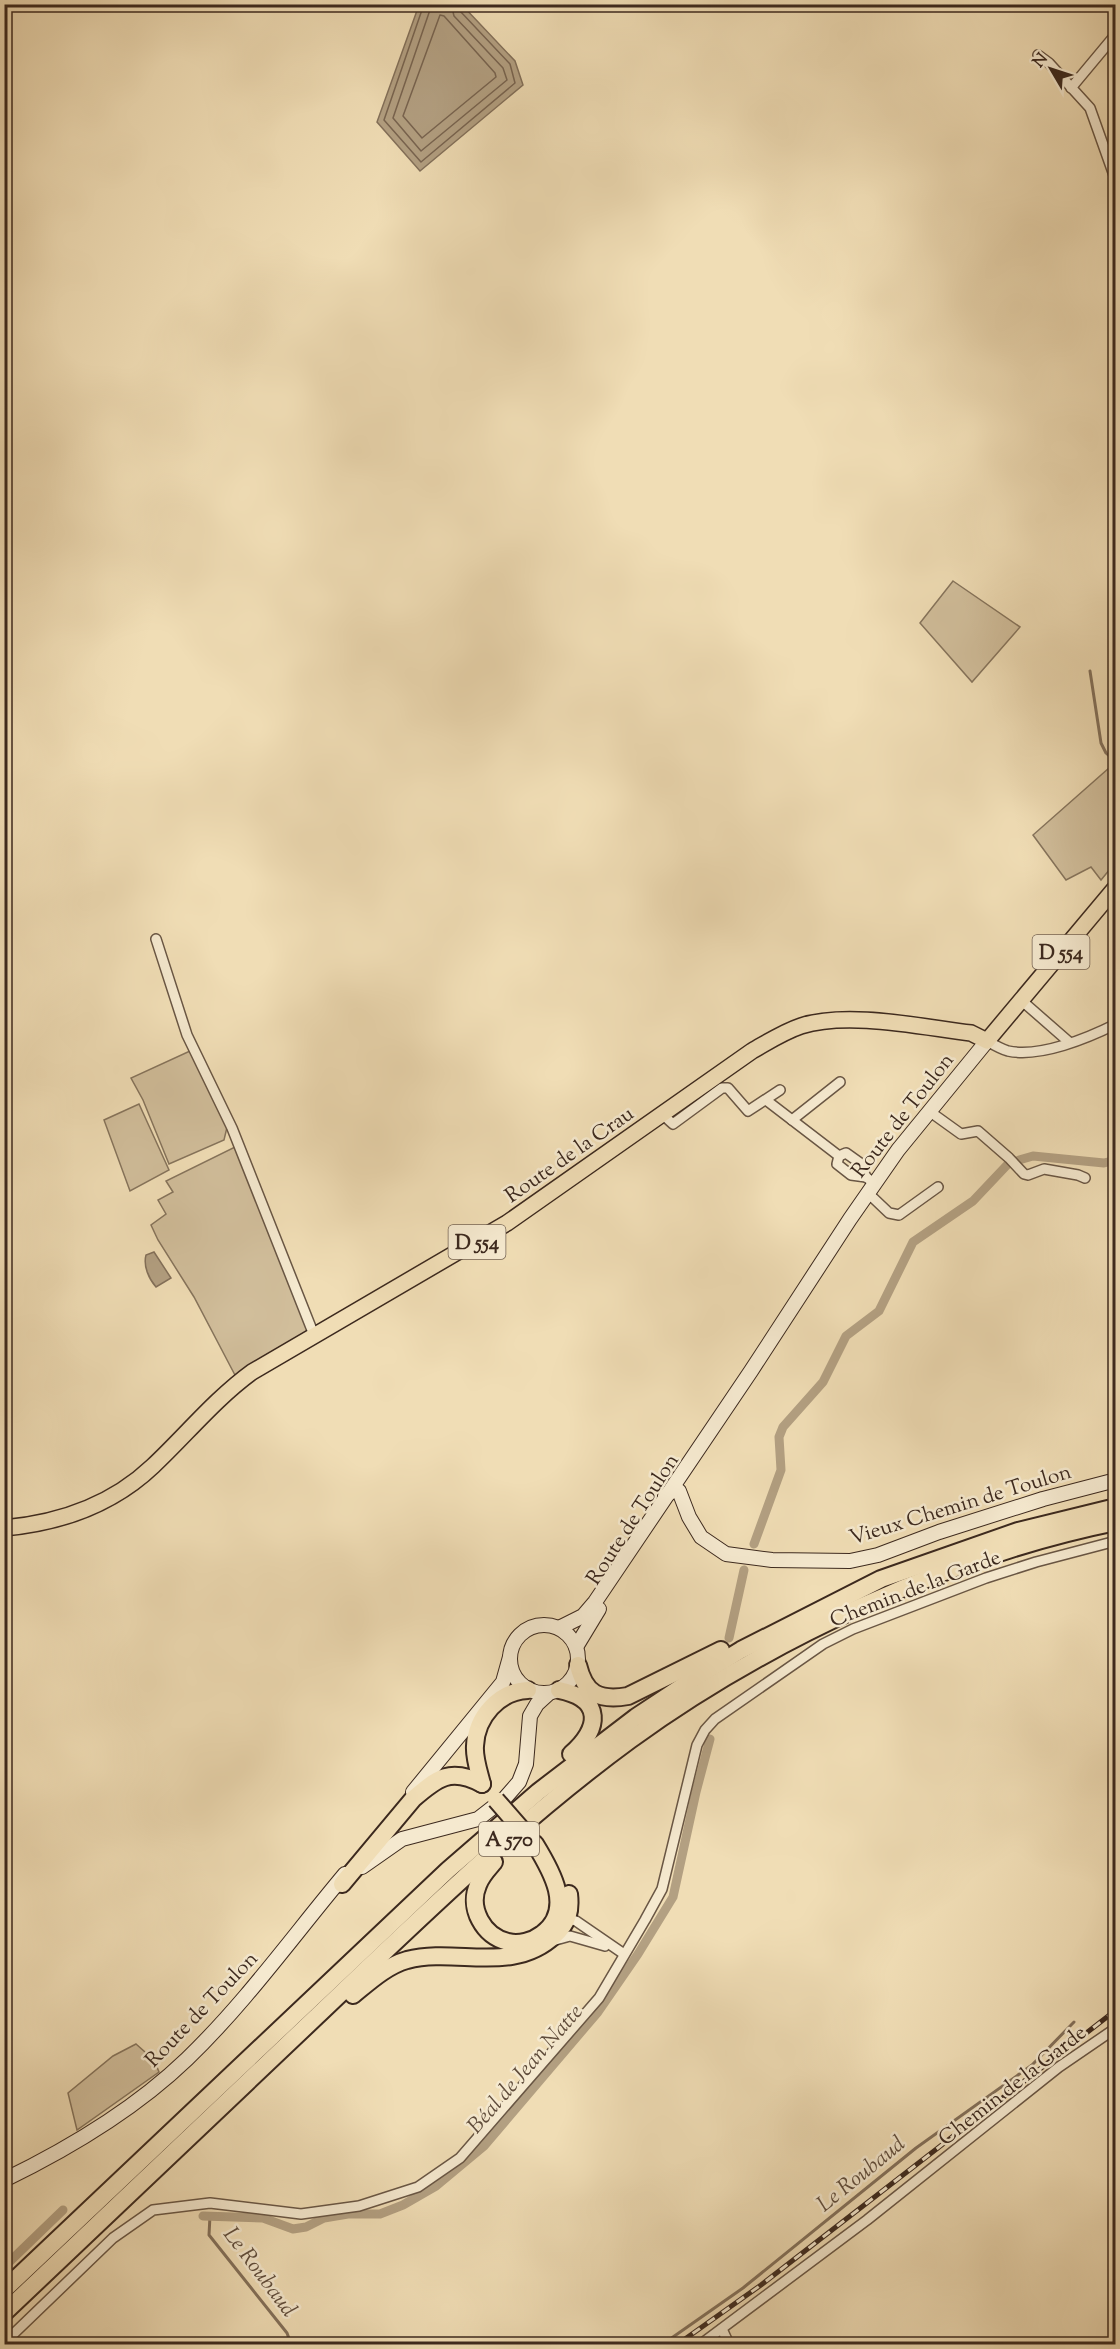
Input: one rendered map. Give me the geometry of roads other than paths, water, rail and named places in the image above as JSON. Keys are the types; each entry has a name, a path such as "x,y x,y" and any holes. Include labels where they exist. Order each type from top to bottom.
{"highway":[{"name":"A 570","path":"4,2290 448,1870 538,1791 636,1717 711,1668 801,1618 881,1580 1018,1532 1116,1507"},
{"name":"A 570","path":"4,2313 413,1925 526,1823 630,1740 690,1699 819,1626 930,1578 1001,1553 1116,1522"},
{"path":"578,1665 582,1680 594,1694 610,1699 628,1696 823,1600 881,1580"},
{"path":"563,1924 528,1941 508,1943 498,1939 478,1918 475,1900 478,1884 492,1864 511,1846 608,1766 671,1720 819,1626"},
{"path":"482,1784 475,1746 481,1724 501,1697 509,1692 528,1690"},
{"path":"113,2187 141,2151 382,1922 463,1846 584,1742 593,1723 588,1705 574,1693 554,1692"},
{"path":"173,2152 236,2101 382,1971 408,1960 513,1957 528,1953 548,1942 563,1924 570,1900 561,1873 482,1784 472,1766 469,1748 475,1723 481,1711"},
{"path":"342,1884 413,1800 435,1781 462,1774 482,1784"},
{"path":"533,1842 555,1881 559,1900 558,1910 563,1924"}],"main road":[{"name":"Route de Toulon","path":"576,1647 870,1184 1006,1016 1116,887"},
{"path":"970,1033 1006,1016"},
{"name":"Route de la Crau","path":"4,1528 69,1517 123,1490 152,1468 232,1387 265,1363 507,1223 752,1051 781,1034 803,1026 842,1019 970,1033 987,1041"},
{"name":"Route de Toulon","path":"559,1628 583,1616 595,1602 671,1495 682,1471 742,1384"},
{"name":"Vieux Chemin de Toulon","path":"671,1495 689,1517 701,1537 726,1554 772,1560 850,1561 878,1555 939,1532 1042,1499 1116,1480"},
{"path":"537,1625 559,1628 572,1639 576,1647 578,1665 574,1675 568,1684 554,1692 528,1690 514,1676 510,1657 512,1646 518,1636 527,1629 537,1625"},
{"name":"Route de Toulon","path":"4,2180 73,2145 114,2118 166,2078 231,2014 481,1711 503,1682 510,1657"},
{"name":"Route de Toulon","path":"298,1933 342,1884 373,1858 402,1839 478,1819 505,1798 519,1782 526,1764 530,1716 537,1704 554,1692"}],"street":[{"path":"1071,88 1116,34"},
{"path":"1038,55 1049,63 1090,108 1116,181"},
{"path":"156,939 187,1035 232,1128 314,1335"},
{"path":"1021,1000 1069,1042"},
{"path":"987,1041 1009,1052 1027,1052 1054,1048 1101,1032 1116,1024"},
{"path":"792,1119 840,1082"},
{"path":"662,1114 673,1124 722,1088 728,1088 748,1111 780,1090"},
{"path":"766,1100 839,1156"},
{"path":"929,1111 961,1134 978,1131 1024,1174 1028,1175 1044,1169 1085,1178"},
{"path":"839,1156 846,1153 860,1163 870,1184 889,1213 899,1215 938,1187"},
{"path":"839,1156 837,1164 851,1175 870,1184"},
{"name":"Chemin de la Garde","path":"4,2343 113,2238 153,2210 210,2204 301,2214 360,2206 418,2187 460,2158 599,1998 662,1889 697,1745 705,1730 715,1719 823,1644 853,1629 986,1578 1116,1541"},
{"path":"563,1924 624,1954"},
{"path":"563,1924 624,1954"},
{"name":"Chemin de la Garde","path":"701,2344 867,2220 1059,2067 1116,2028"},
{"path":"722,2329 729,2344"}],"water":[{"path":"419,5 462,5 515,61 523,85 420,171 377,122"},
{"path":"154,1252 171,1278 156,1287 145,1264 146,1255"}],"waterway":[{"path":"1090,671 1101,743 1106,753 1116,762"},
{"name":"Béal de Jean Natte","path":"1019,1160 1033,1156 1104,1163 1116,1160"},
{"name":"Béal de Jean Natte","path":"754,1544 781,1470 779,1437 783,1427 823,1382 846,1336 879,1311 913,1242 973,1201 1008,1164"},
{"name":"Béal de Jean Natte","path":"729,1638 744,1570"},
{"name":"Béal de Jean Natte","path":"203,2216 263,2218 293,2229 306,2227 324,2218 348,2214 380,2214 403,2205 436,2186 484,2146 598,2012 638,1954 673,1897 710,1739"},
{"name":"Le Roubaud","path":"663,2344 743,2288 916,2148 1032,2065 1074,2022"},
{"name":"Béal de Jean Natte","path":"4,2267 63,2210"},
{"name":"Le Roubaud","path":"210,2216 209,2235 287,2333 291,2344"}],"railway":[{"path":"678,2344 761,2285 1116,2010"}]}
